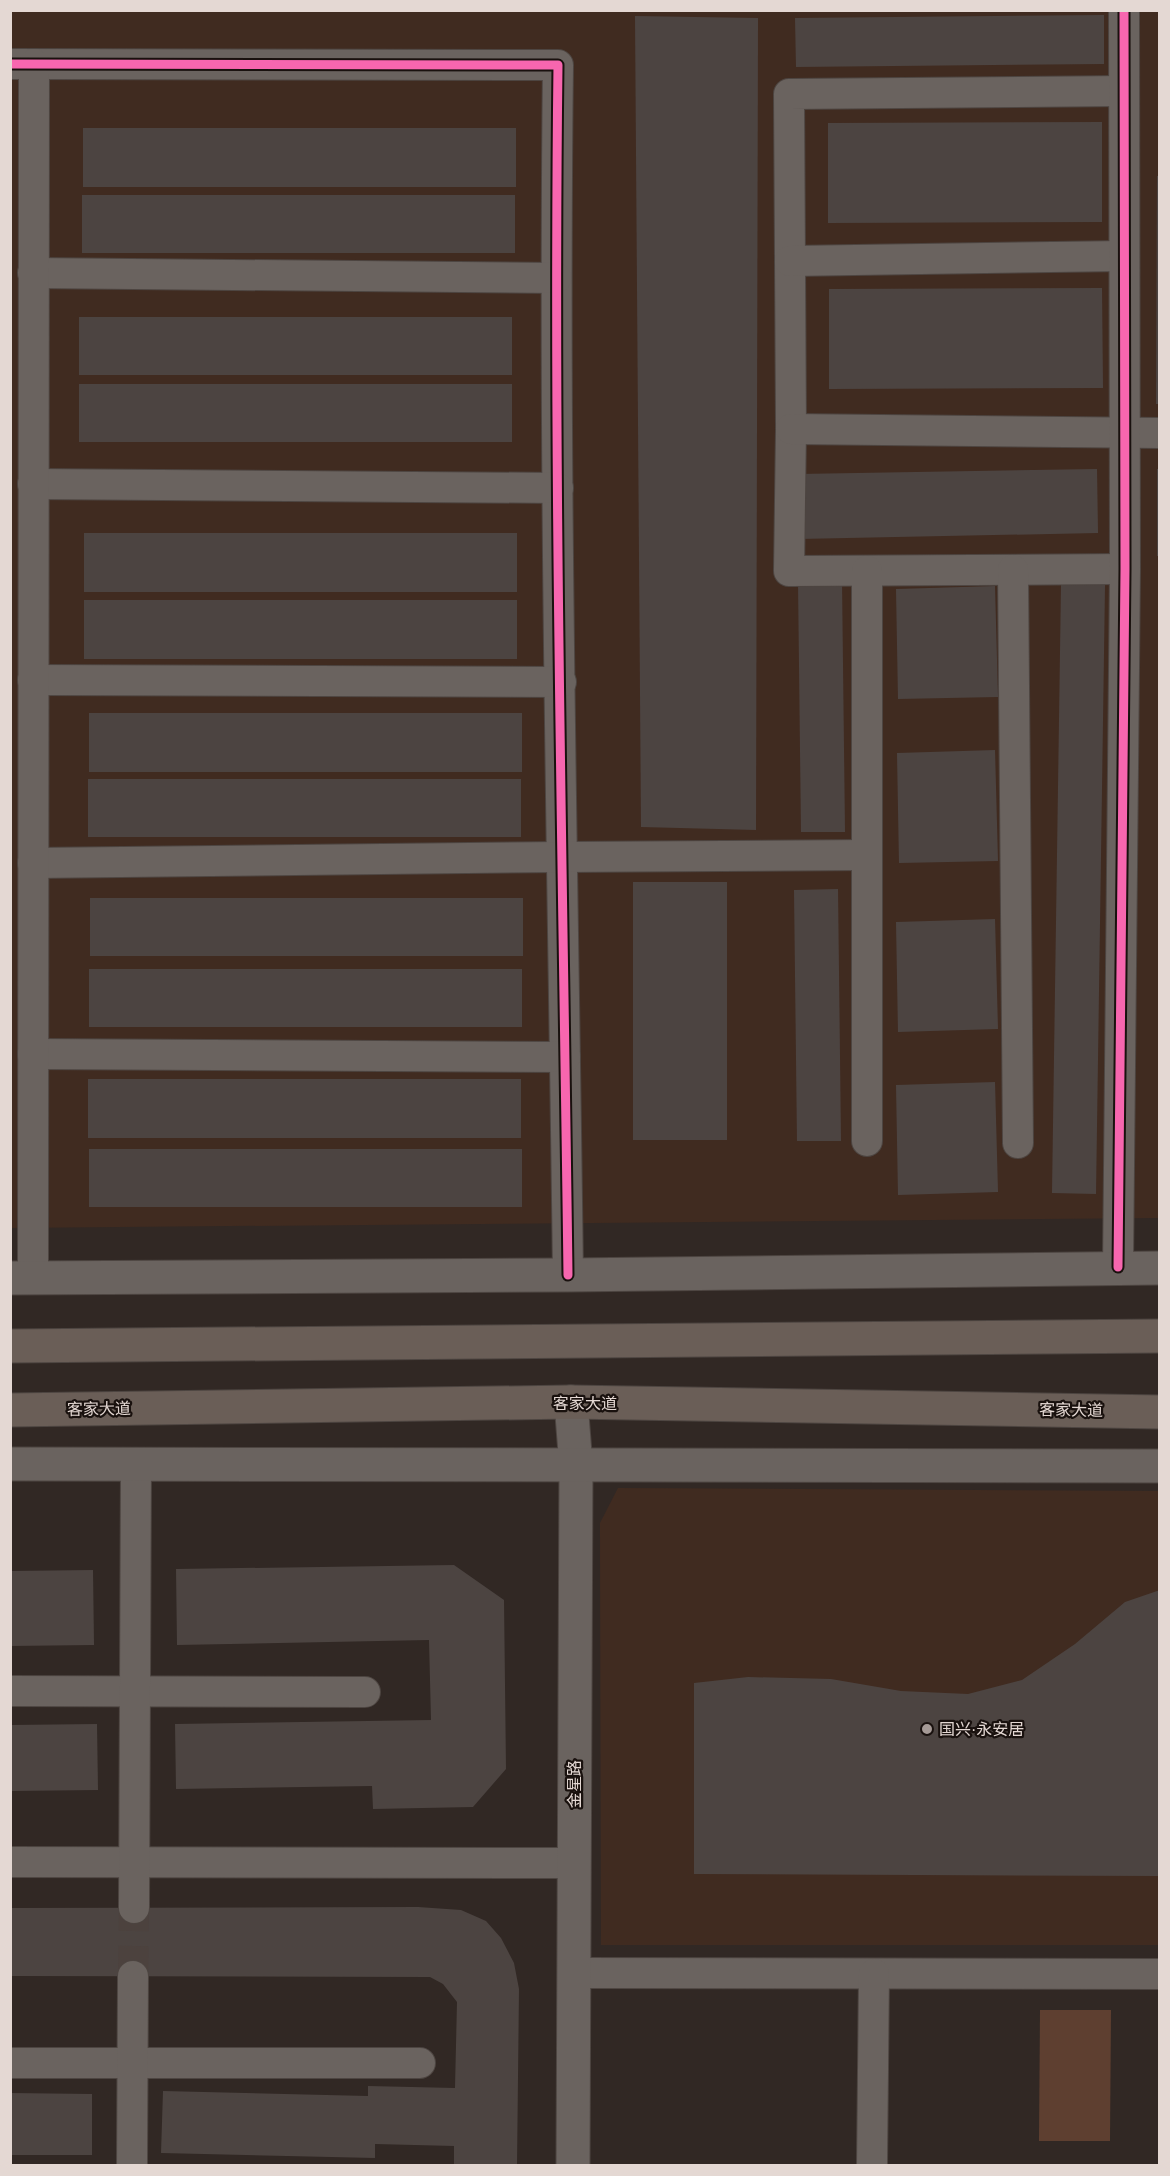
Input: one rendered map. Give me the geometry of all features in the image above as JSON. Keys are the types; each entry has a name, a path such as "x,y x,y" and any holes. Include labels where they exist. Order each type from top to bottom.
{"main road":[{"path":"10,1346 1160,1336"},
{"name":"客家大道","path":"10,1410 571,1402 1160,1412"}],"street":[{"path":"1118,1267 1125,569 1124,10"},
{"path":"568,1275 560,857 561,682 556,278 558,65 22,64 33,273 22,521 33,680 33,1054 22,1278 568,1275 1160,1268"},
{"path":"1124,91 789,94 791,429 789,571 1125,569"},
{"path":"790,261 1124,256"},
{"path":"33,273 556,278"},
{"path":"791,429 1160,433"},
{"path":"25,467 558,488"},
{"path":"1013,570 1018,1143"},
{"path":"867,571 867,1141"},
{"path":"33,680 561,682"},
{"path":"33,863 867,855"},
{"path":"33,1054 565,1057"},
{"name":"金星路","path":"571,1402 576,1466 573,2166"},
{"path":"10,1464 1160,1466"},
{"path":"134,1908 136,1464"},
{"path":"10,1691 365,1692"},
{"path":"10,1862 574,1863"},
{"path":"573,1973 1160,1974"},
{"path":"872,2166 874,1974"},
{"path":"132,2166 133,1976"},
{"path":"10,2063 420,2063"}],"shaded area":[{"path":"10,11 1159,11 1159,1218 11,1228"},
{"path":"618,1488 1159,1491 1159,1945 601,1945 600,1523"},
{"path":"1040,2010 1111,2010 1110,2141 1039,2141"}],"building":[{"path":"1104,15 1104,64 796,67 795,18"},
{"path":"635,16 758,18 756,830 641,827"},
{"path":"1102,122 1102,222 828,223 828,123"},
{"path":"83,128 516,128 516,187 83,187"},
{"path":"1157,176 1160,176 1160,404 1156,404"},
{"path":"82,195 515,195 515,253 82,253"},
{"path":"1102,288 1103,388 829,389 829,289"},
{"path":"79,317 512,317 512,375 79,375"},
{"path":"79,384 512,384 512,442 79,442"},
{"path":"1097,469 1098,533 799,539 798,474"},
{"path":"1157,469 1160,469 1160,556 1157,556"},
{"path":"84,533 517,533 517,592 84,592"},
{"path":"798,581 842,581 845,832 801,832"},
{"path":"1061,585 1105,585 1096,1194 1052,1193"},
{"path":"995,586 998,697 898,699 896,589"},
{"path":"84,600 517,600 517,659 84,659"},
{"path":"89,713 522,713 522,772 89,772"},
{"path":"995,750 998,861 899,863 897,753"},
{"path":"88,779 521,779 521,837 88,837"},
{"path":"633,882 727,882 727,1140 633,1140"},
{"path":"838,889 841,1141 797,1141 794,890"},
{"path":"90,898 523,898 523,956 90,956"},
{"path":"995,919 998,1029 898,1032 896,922"},
{"path":"89,969 522,969 522,1027 89,1027"},
{"path":"88,1079 521,1079 521,1138 88,1138"},
{"path":"995,1082 998,1192 898,1195 896,1085"},
{"path":"89,1149 522,1149 522,1207 89,1207"},
{"path":"454,1565 504,1600 506,1769 473,1807 373,1809 372,1786 176,1789 175,1724 431,1720 429,1640 177,1645 176,1569"},
{"path":"93,1570 94,1645 10,1646 10,1571"},
{"name":"国兴·永安居","path":"1160,1590 1160,1876 694,1874 694,1683 748,1677 831,1679 901,1691 968,1694 1022,1680 1075,1644 1125,1602"},
{"path":"97,1724 98,1790 10,1791 10,1725"},
{"path":"418,1907 461,1910 486,1921 501,1938 514,1963 519,1989 517,2166 454,2166 454,2146 375,2144 375,2158 161,2153 163,2091 368,2096 368,2086 455,2088 457,2002 443,1984 430,1977 10,1976 10,1908"},
{"path":"10,2093 92,2094 92,2155 10,2155"}],"tunnel":[{"path":"133,1976 134,1908"}],"cycle path":[{"path":"1118,1267 1125,569 1124,10"},
{"path":"10,64 558,65 558,519 568,1275"}],"place":[{"name":"国兴·永安居","path":"927,1729"}]}
